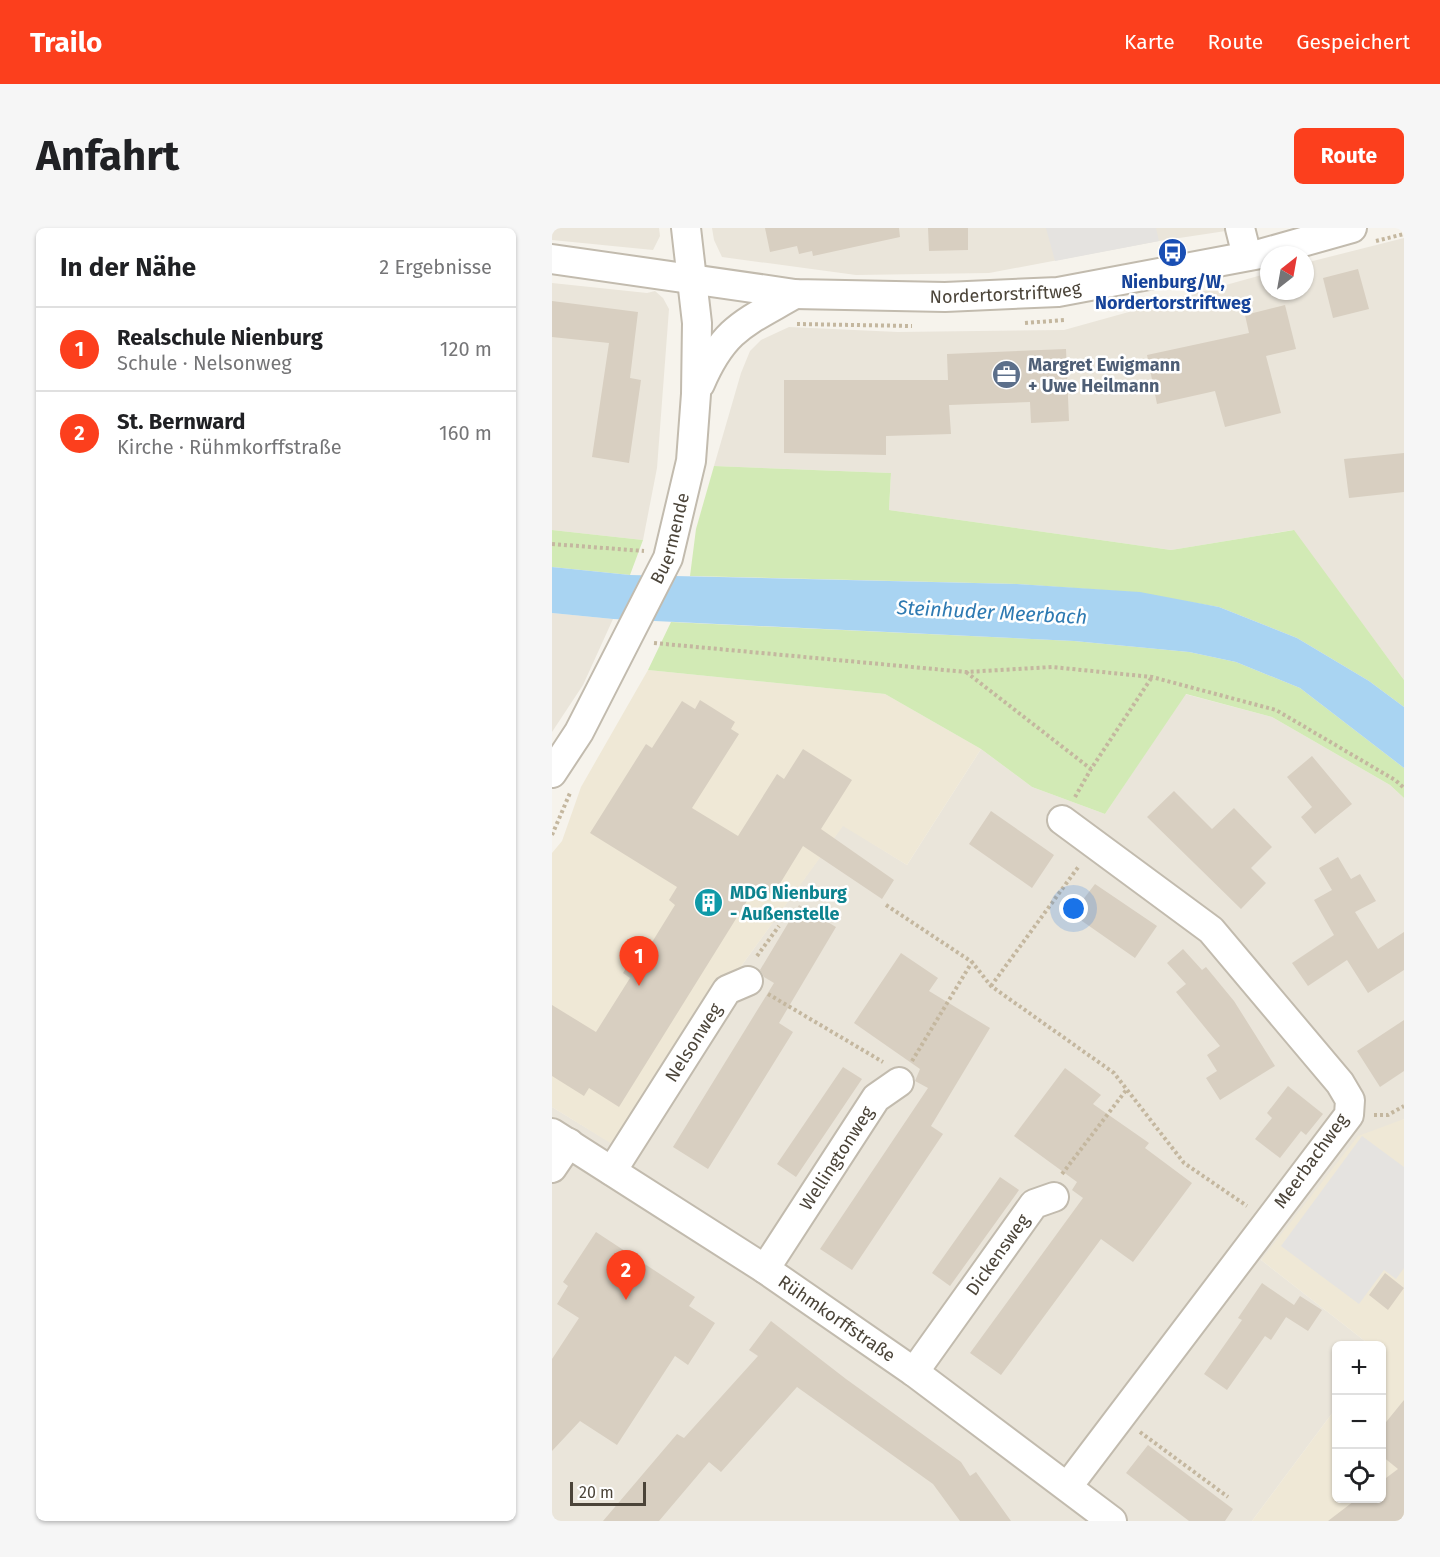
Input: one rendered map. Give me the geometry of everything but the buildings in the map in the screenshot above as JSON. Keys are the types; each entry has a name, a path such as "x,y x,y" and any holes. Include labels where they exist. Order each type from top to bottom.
{"street":[{"name":"Buermende","path":"552,773 639,642 659,549 691,461 696,394 697,323 686,228"},
{"path":"1240,228 1247,256"},
{"name":"Nordertorstriftweg","path":"552,259 795,294 945,297 1058,292 1247,256 1352,228"},
{"path":"696,394 712,355 735,328 795,294"},
{"name":"Meerbachweg","path":"1062,820 1211,930 1340,1083 1350,1100 1349,1115 1068,1486"},
{"name":"Nelsonweg","path":"612,1171 727,990 748,981"},
{"name":"Wellingtonweg","path":"765,1269 876,1098 899,1082"},
{"path":"552,1168 560,1138"},
{"name":"Rühmkorffstraße","path":"560,1138 765,1269 914,1372 1068,1486 1101,1518"},
{"name":"Dickensweg","path":"914,1372 1034,1204 1054,1197"}],"path":[{"path":"552,544 646,551 659,549"},
{"path":"639,642 966,672 1052,667 1152,676 1276,710 1395,780 1404,788"},
{"path":"966,672 1091,769 1152,676"},
{"path":"991,987 1093,845"},
{"path":"886,905 972,962 991,987 1114,1073 1184,1163 1268,1220"},
{"path":"779,926 749,967 748,981 883,1062 899,1082 972,962"},
{"path":"1054,1197 1063,1171 1126,1089"},
{"path":"1120,1417 1228,1497"}],"shaded area":[{"path":"552,228 659,228 660,236 653,250 552,240"},
{"path":"712,228 1246,228 1159,241 989,273 856,275 722,257 714,240"},
{"path":"1046,228 1156,228 1159,241 1055,261"},
{"path":"1404,238 1404,680 1293,530 1171,550 889,510 891,473 714,466 741,373 750,351 761,340 789,327 898,332 1064,330 1260,276 1260,300 1314,300 1314,261"},
{"path":"552,283 647,293 655,291 663,298 669,309 657,468 643,540 552,530"},
{"path":"552,613 613,619 583,685 552,732"},
{"path":"648,670 885,694 981,749 907,865 843,826 612,1144 552,1107 552,853 562,841 581,787"},
{"path":"1185,694 1272,717 1390,785 1404,798 1404,1119 1396,1124 1261,1260 1365,1341 1332,1341 1332,1413 1252,1521 552,1521 552,1107 613,1144 843,825 907,865 981,749 1032,787 1105,814"},
{"path":"1404,1119 1404,1521 1252,1521 1332,1413 1332,1503 1386,1503 1386,1341 1365,1341 1261,1260 1358,1136"},
{"path":"1362,1136 1404,1167 1404,1268 1396,1279 1384,1270 1359,1304 1281,1246"}],"green space":[{"path":"714,466 891,473 889,510 1171,550 1294,530 1404,680 1404,707 1369,681 1297,638 1219,607 1130,592 1017,584 690,576 696,529"},
{"path":"552,530 643,540 630,575 552,567"},
{"path":"671,622 1074,641 1189,652 1236,662 1300,688 1404,768 1404,798 1390,785 1272,717 1186,694 1105,814 1032,787 981,749 885,694 648,670"}],"water":[{"name":"Steinhuder Meerbach","path":"552,567 630,575 1017,584 1140,592 1219,607 1297,638 1369,681 1404,707 1404,768 1300,688 1236,662 1189,652 1074,641 613,619 552,613"}],"place":[{"name":"Nienburg/W, Nordertorstriftweg","path":"1173,253"},
{"name":"Margret Ewigmann + Uwe Heilmann","path":"1007,375"},
{"name":"MDG Nienburg - Außenstelle","path":"709,903"},
{"name":"Realschule Nienburg","path":"639,986"},
{"name":"St. Bernward","path":"626,1300"}]}
